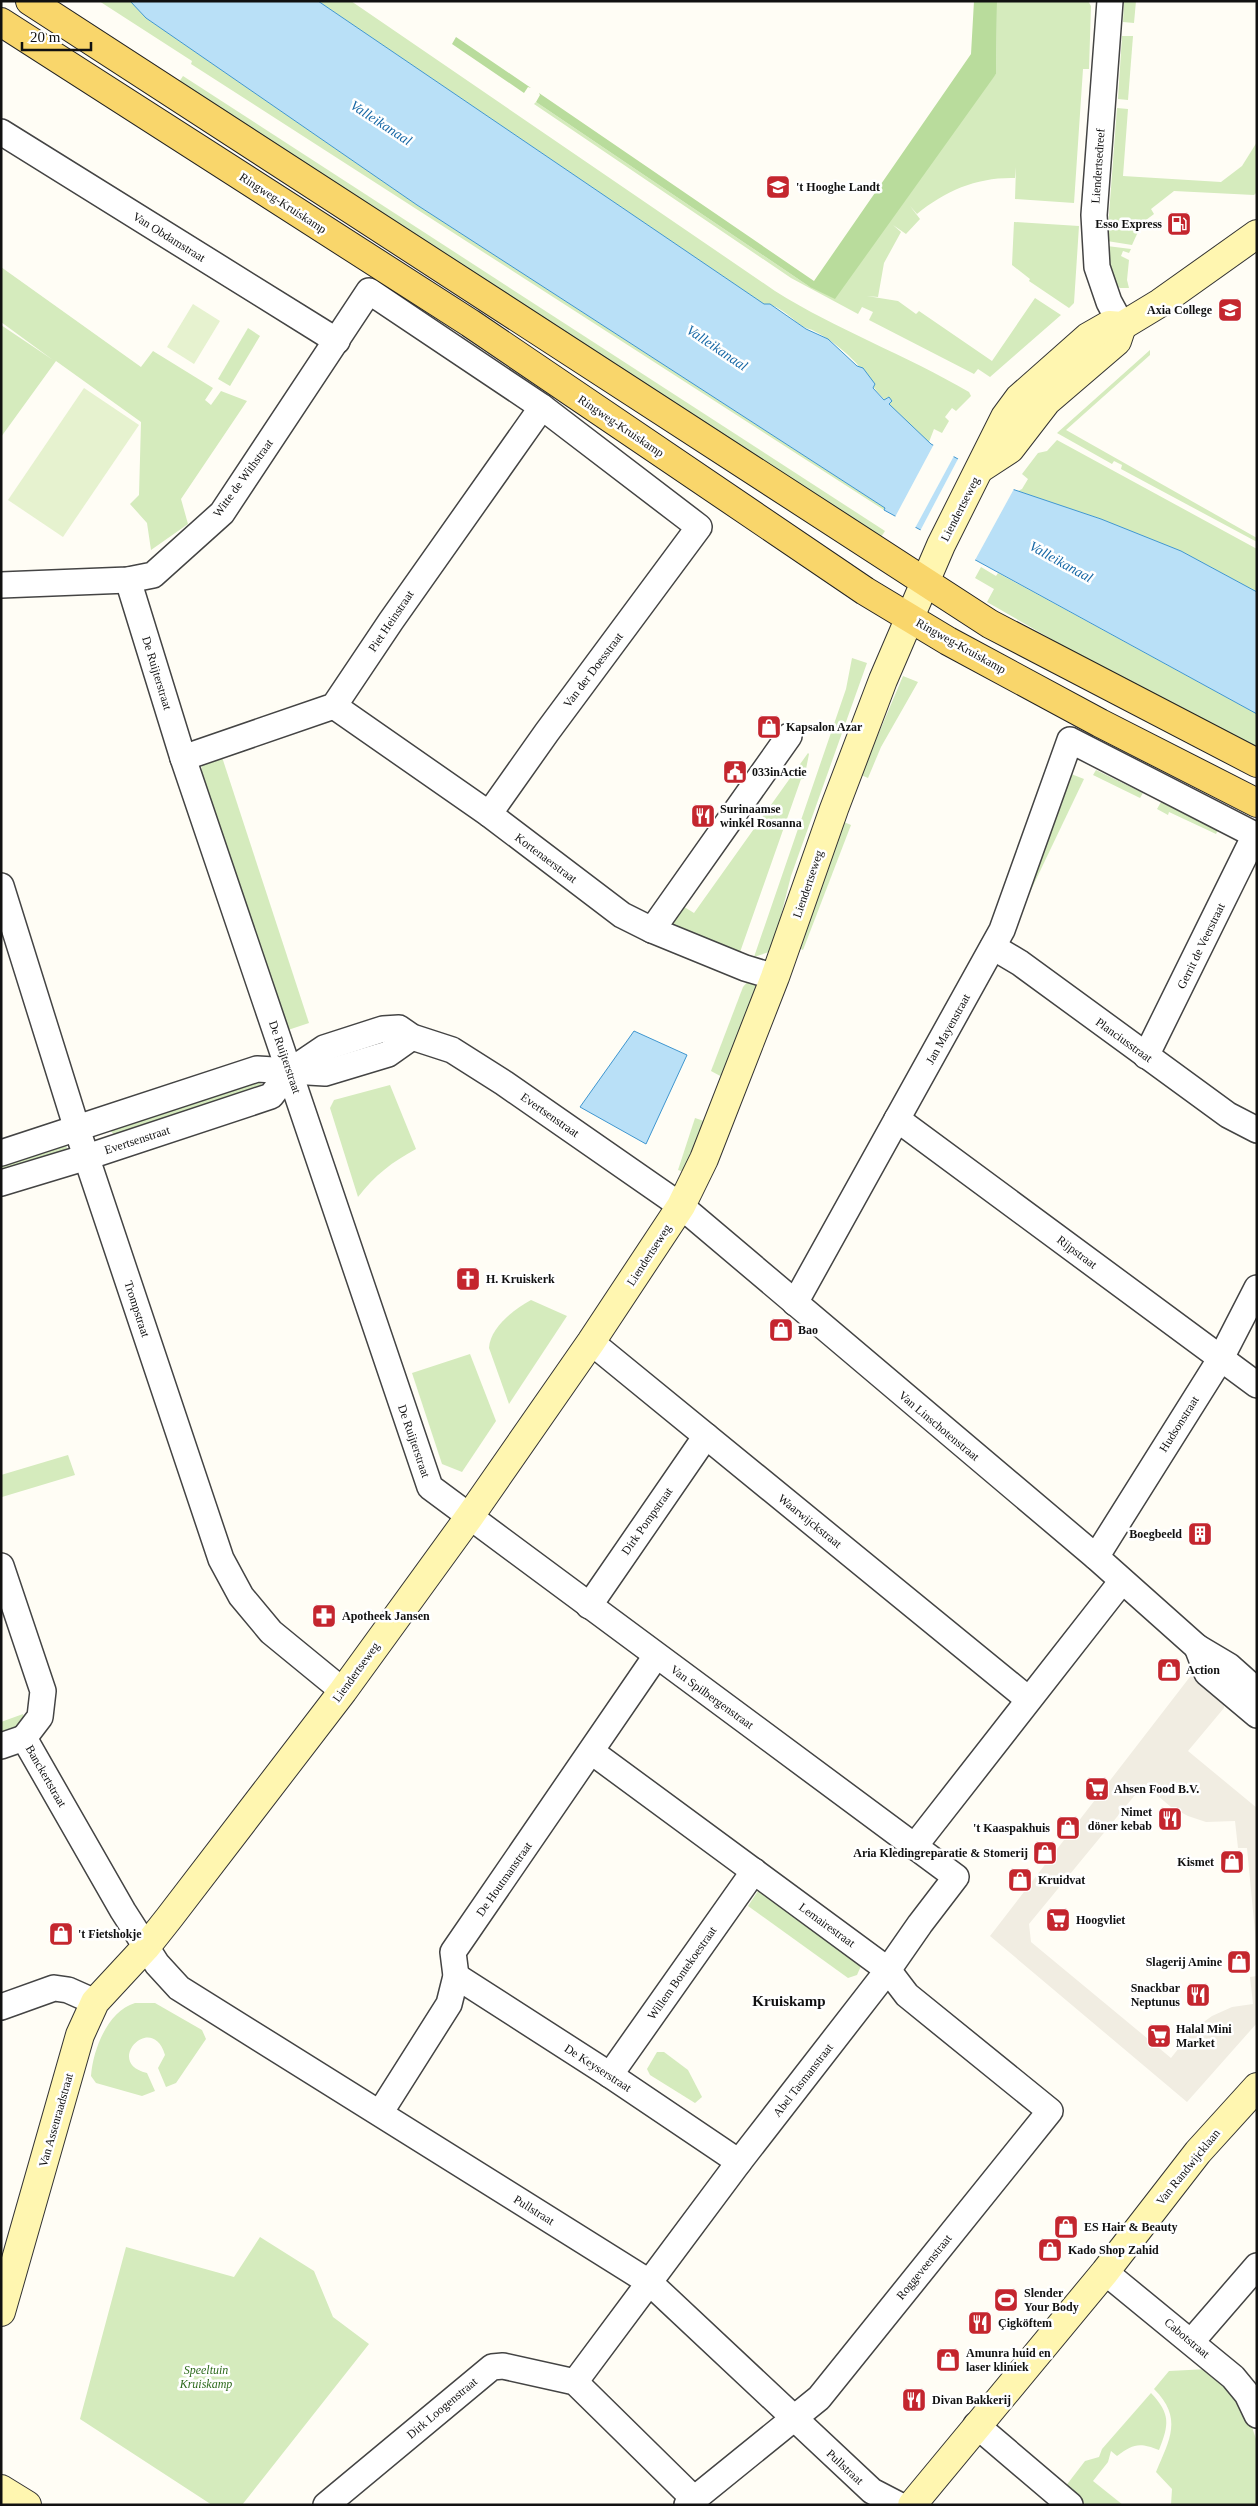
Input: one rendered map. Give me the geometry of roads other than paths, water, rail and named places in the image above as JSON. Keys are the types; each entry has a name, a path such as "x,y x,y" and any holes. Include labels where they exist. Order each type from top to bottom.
{"main road":[{"path":"30,1 990,624 1257,763"},
{"name":"Ringweg-Kruiskamp","path":"1,22 470,323 841,575 910,618 1100,723 1257,803"}],"street":[{"name":"Liendertsedreef","path":"1110,1 1095,232 1097,266 1110,302 1122,326"},
{"name":"Van Obdamstraat","path":"1,132 337,341"},
{"name":"Liendertseweg","path":"146,1948 343,1691 470,1516 591,1342 681,1206 704,1159 775,977 842,787 910,618 941,545 981,468 1010,449 1047,401 1117,341 1122,326 1160,303 1257,234"},
{"name":"Witte de Withstraat","path":"1,585 128,580 153,575 222,513 369,291 542,407"},
{"name":"Van der Doesstraat","path":"489,814 547,732 699,527 542,407"},
{"name":"Piet Heinstraat","path":"334,706 391,621 542,407"},
{"name":"De Ruijterstraat","path":"128,580 184,758 430,1487 470,1516"},
{"path":"184,758 334,706"},
{"name":"Kortenaerstraat","path":"334,706 489,814 622,915 652,930 744,968 775,977"},
{"path":"652,930 790,736"},
{"name":"Jan Mayenstraat","path":"795,1303 1002,930 1070,740 1256,835"},
{"name":"Gerrit de Veerstraat","path":"1146,1056 1256,835"},
{"name":"Trompstraat","path":"1,886 77,1129 222,1559 241,1596 271,1632 343,1691"},
{"name":"Planciusstraat","path":"993,947 1020,963 1228,1115 1257,1130"},
{"name":"Evertsenstraat","path":"1,1153 257,1070 325,1072 388,1054 412,1038 460,1055 681,1206"},
{"name":"Evertsenstraat","path":"1,1183 87,1157 271,1096 290,1071"},
{"name":"Rijpstraat","path":"898,1119 1257,1384"},
{"name":"Van Linschotenstraat","path":"681,1206 1096,1558 1197,1647 1207,1673 1222,1673"},
{"name":"Hudsonstraat","path":"1096,1558 1221,1358 1257,1288"},
{"name":"Waarwijckstraat","path":"591,1342 1028,1699"},
{"name":"Dirk Pompstraat","path":"589,1606 706,1436"},
{"name":"Van Spilbergenstraat","path":"470,1516 956,1877"},
{"name":"Banckertstraat","path":"1,1566 43,1691 40,1717 13,1742 146,1948"},
{"path":"914,1846 1122,1581"},
{"name":"De Houtmanstraat","path":"380,2113 449,2004 456,1976 453,1952 592,1752 656,1656"},
{"path":"1222,1673 1257,1690"},
{"path":"1222,1673 1257,1715"},
{"name":"Lemairestraat","path":"592,1752 888,1970 907,1995 1050,2110"},
{"name":"Willem Bontekoestraat","path":"610,2075 754,1871"},
{"name":"Abel Tasmanstraat","path":"649,2282 739,2162 888,1970 956,1877"},
{"name":"Van Assenraadstraat","path":"1,2312 80,2036 95,2002 146,1948"},
{"name":"Pullstraat","path":"146,1948 157,1964 179,1988 649,2282 872,2491 899,2505"},
{"name":"De Keyserstraat","path":"456,1976 610,2075 739,2162"},
{"path":"1,2007 54,1988 68,1990 95,2002"},
{"name":"Van Randwijcklaan","path":"912,2505 976,2425 1106,2272 1198,2152 1257,2087"},
{"name":"Roggeveenstraat","path":"690,2502 794,2419 824,2392 1050,2110"},
{"path":"1192,2341 1257,2266"},
{"name":"Cabotstraat","path":"1106,2272 1192,2341 1233,2377 1248,2394 1257,2415"},
{"path":"649,2282 575,2382 690,2502"},
{"name":"Dirk Loogenstraat","path":"326,2505 492,2367 503,2366 575,2382"},
{"path":"976,2425 1070,2505"},
{"path":"1,2489 27,2505"}],"water":[{"name":"Valleikanaal","path":"130,1 318,1 764,304 770,304 806,329 828,339 857,366 863,368 875,384 873,388 884,400 889,397 892,401 889,404 931,444 1012,489 1101,519 1181,551 1257,592 1257,714 884,510 885,508 417,205 146,18"},
{"path":"634,1031 687,1055 646,1144 580,1107"}],"place":[{"name":"'t Hooghe Landt","path":"778,187"},
{"name":"Esso Express","path":"1179,224"},
{"name":"Axia College","path":"1230,310"},
{"name":"Kapsalon Azar","path":"769,727"},
{"name":"033inActie","path":"735,772"},
{"name":"Surinaamse winkel Rosanna","path":"703,816"},
{"name":"H. Kruiskerk","path":"468,1279"},
{"name":"Bao","path":"781,1330"},
{"name":"Boegbeeld","path":"1200,1534"},
{"name":"Apotheek Jansen","path":"324,1616"},
{"name":"Action","path":"1169,1670"},
{"name":"Ahsen Food B.V.","path":"1097,1789"},
{"name":"Nimet döner kebab","path":"1170,1819"},
{"name":"'t Kaaspakhuis","path":"1068,1828"},
{"name":"Aria Kledingreparatie & Stomerij","path":"1045,1853"},
{"name":"Kismet","path":"1232,1862"},
{"name":"Kruidvat","path":"1020,1880"},
{"name":"Hoogvliet","path":"1058,1920"},
{"name":"'t Fietshokje","path":"61,1934"},
{"name":"Slagerij Amine","path":"1239,1962"},
{"name":"Snackbar Neptunus","path":"1198,1995"},
{"name":"Halal Mini Market","path":"1159,2036"},
{"name":"ES Hair & Beauty","path":"1066,2227"},
{"name":"Kado Shop Zahid","path":"1050,2250"},
{"name":"Slender Your Body","path":"1006,2300"},
{"name":"Çigköftem","path":"980,2323"},
{"name":"Amunra huid en laser kliniek","path":"948,2360"},
{"name":"Divan Bakkerij","path":"914,2400"}],"district":[{"name":"Kruiskamp","path":"789,2001"}],"park label":[{"name":"Speeltuin Kruiskamp","path":"206,2377"}]}
